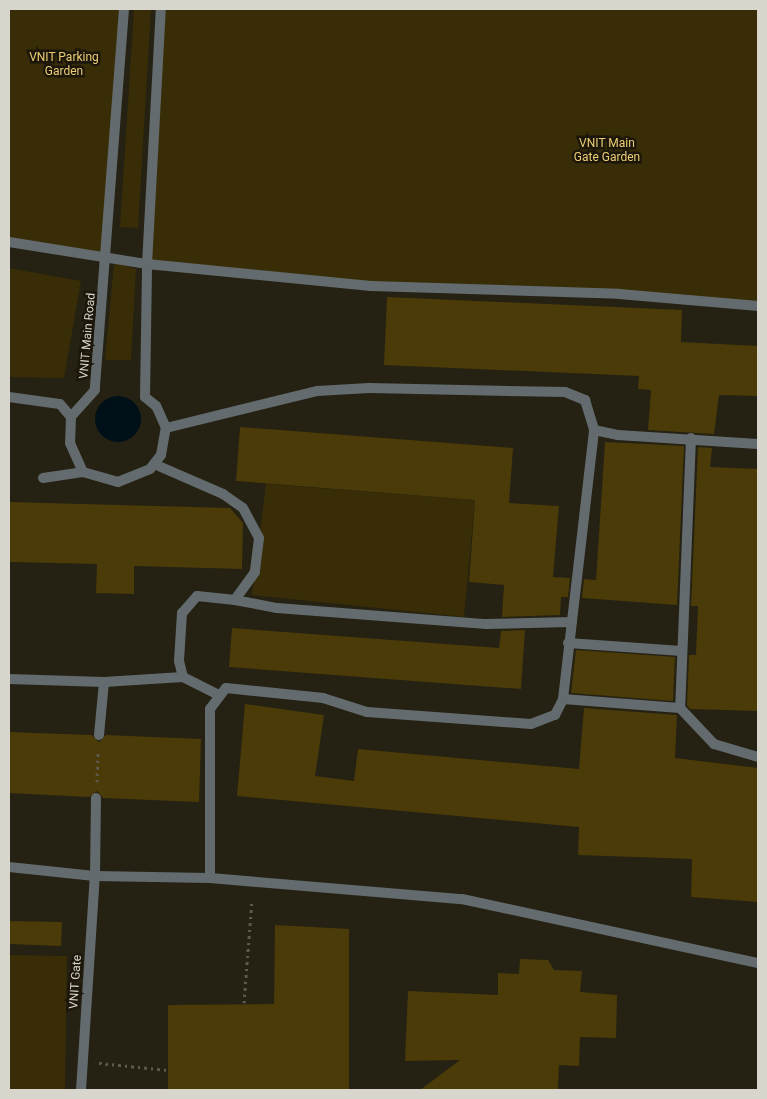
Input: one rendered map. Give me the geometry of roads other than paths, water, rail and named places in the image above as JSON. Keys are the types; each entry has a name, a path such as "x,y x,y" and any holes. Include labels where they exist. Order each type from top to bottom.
{"street":[{"name":"VNIT Main Road","path":"71,418 95,390 107,258 124,9"},
{"path":"44,478 83,472 118,482 150,469 161,455 166,428 156,406 145,397 147,264 161,9"},
{"path":"9,242 147,264 371,286 619,294 758,306"},
{"path":"166,428 317,391 369,388 565,392 585,400 594,430 563,699 555,715 530,724 366,712 323,698 226,688 210,709 210,878"},
{"path":"9,396 60,404 71,418 70,443 83,472"},
{"path":"594,430 618,435 691,438 758,444"},
{"path":"680,708 691,438"},
{"path":"154,464 223,494 243,508 259,538 255,572 235,600"},
{"path":"183,677 179,661 182,613 198,596 235,600 277,608 486,624 572,622"},
{"path":"568,643 682,651"},
{"path":"9,679 104,682 183,677 219,695"},
{"path":"99,735 104,682"},
{"path":"563,699 680,708 714,744 758,756"},
{"name":"VNIT Gate","path":"81,1090 95,876 96,798"},
{"path":"9,867 95,876 210,878 462,899 758,963"}],"park label":[{"name":"VNIT Parking Garden","path":"64,65"},
{"name":"VNIT Main Gate Garden","path":"607,151"}]}
